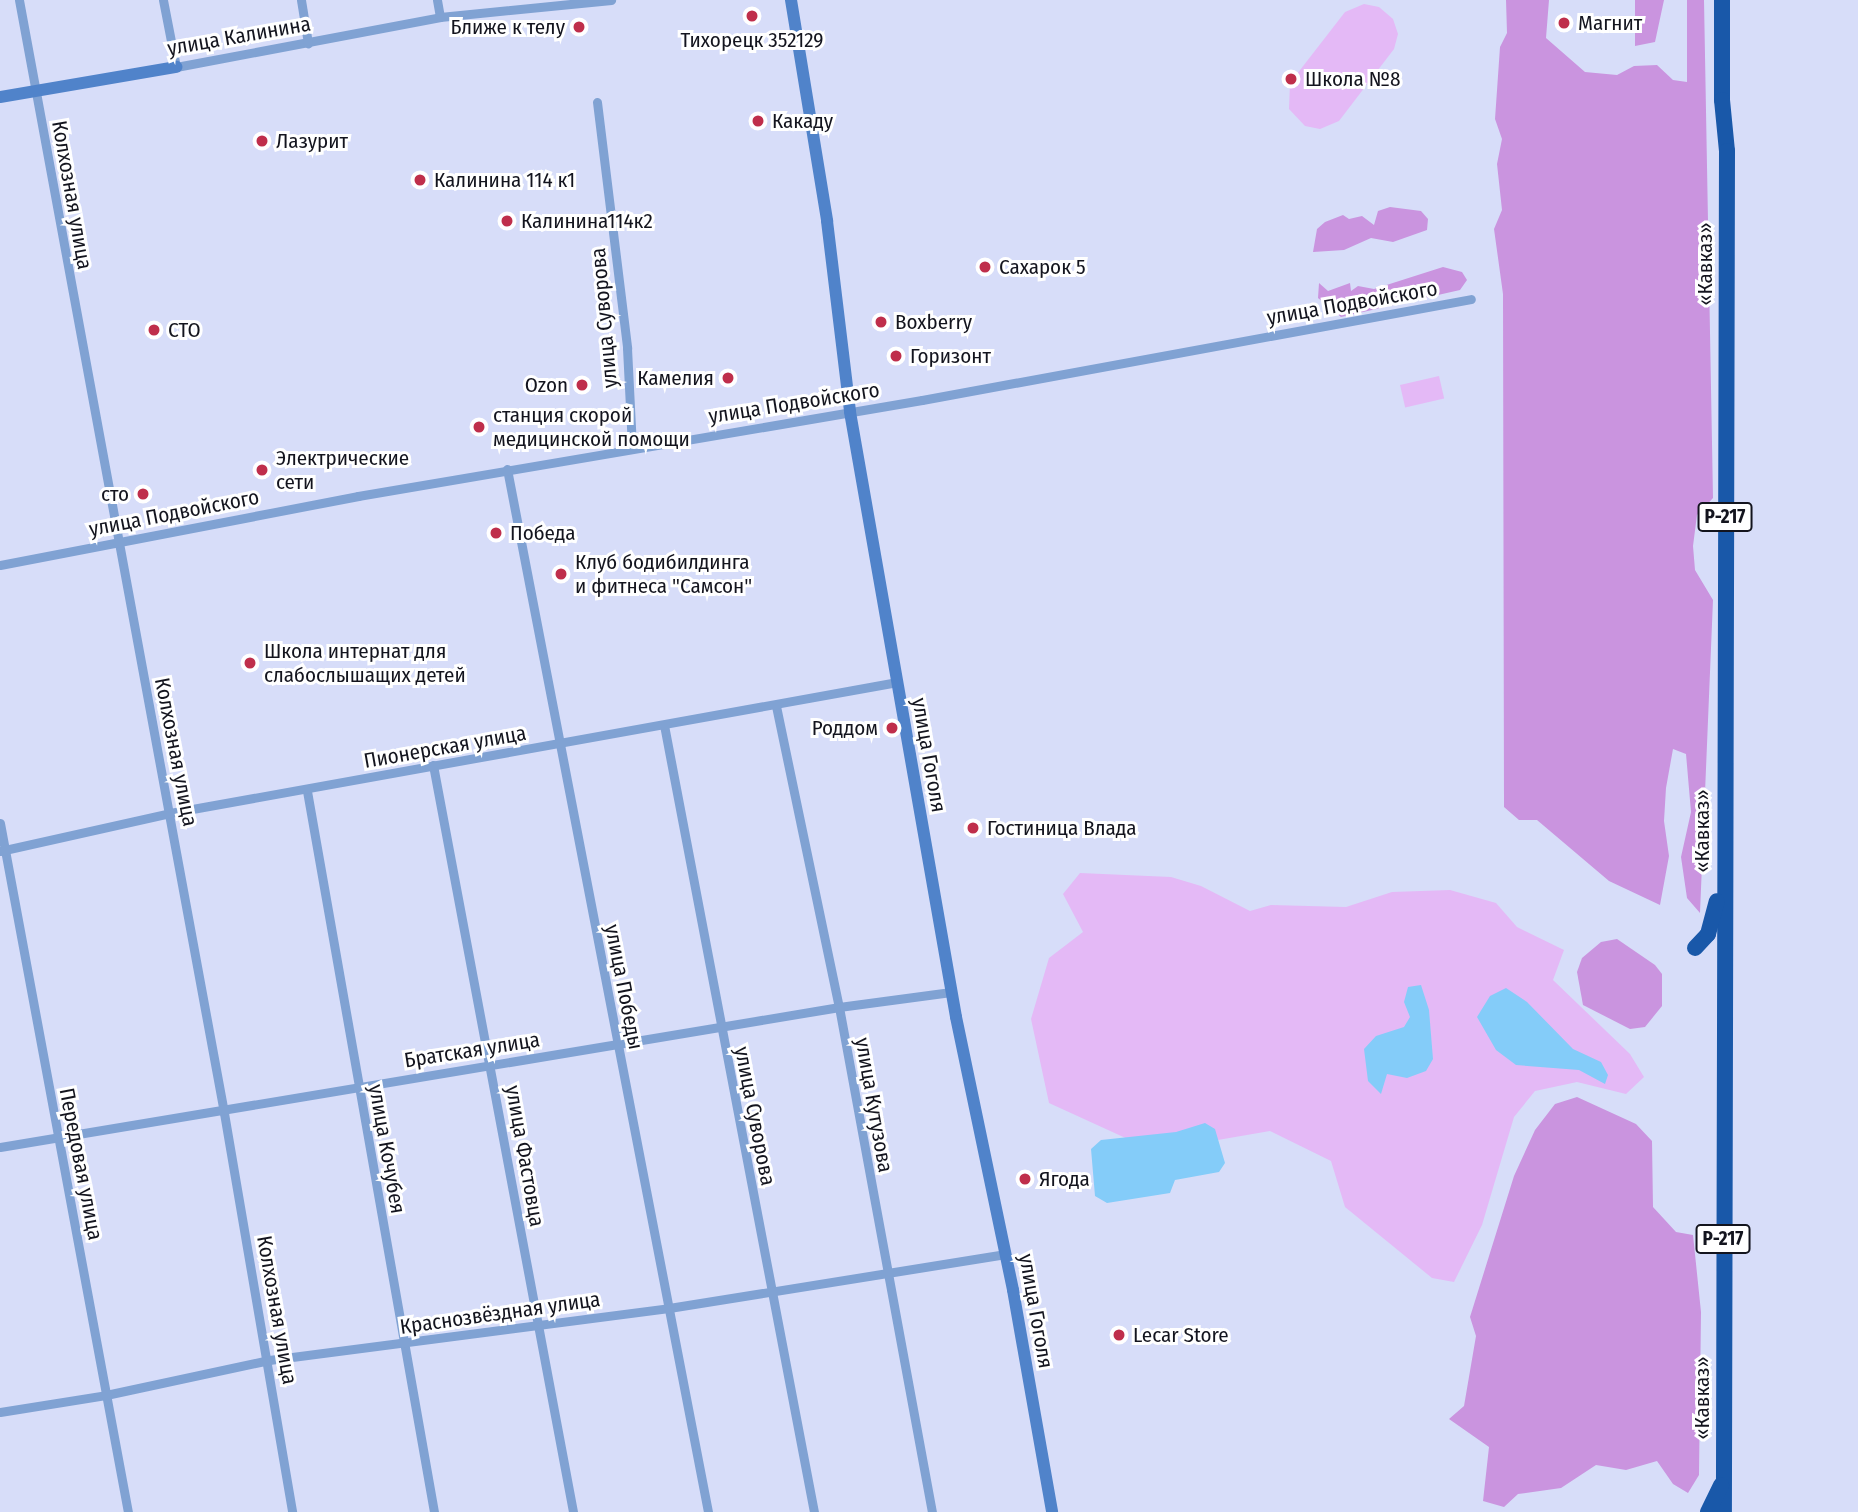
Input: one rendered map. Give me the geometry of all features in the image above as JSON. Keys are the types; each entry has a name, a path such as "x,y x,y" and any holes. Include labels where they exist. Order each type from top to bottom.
{"highway":[{"name":"«Кавказ»","path":"1722,0 1722,100 1727,151"},
{"name":"«Кавказ»","path":"1723,1508 1727,151 1733,0"},
{"path":"1695,948 1708,934 1723,882"},
{"path":"1708,1512 1723,1479"}],"main road":[{"name":"улица Гоголя","path":"791,0 827,221 850,412 951,992 1006,1254 1052,1512"},
{"name":"улица Калинина","path":"0,97 176,66"}],"street":[{"name":"Колхозная улица","path":"19,0 269,1360 292,1512"},
{"path":"163,0 176,66"},
{"path":"301,0 308,43"},
{"path":"437,0 440,17"},
{"name":"улица Калинина","path":"176,66 440,17 611,0"},
{"name":"улица Суворова","path":"597,102 627,348 632,447"},
{"name":"улица Подвойского","path":"0,565 507,469 850,412 1471,299"},
{"name":"улица Победы","path":"507,469 708,1512"},
{"name":"Пионерская улица","path":"3,850 170,813 307,792 433,765 776,706 897,682"},
{"name":"улица Кутузова","path":"776,706 839,1007 886,1273 933,1512"},
{"name":"улица Суворова","path":"664,726 814,1512"},
{"name":"улица Фастовца","path":"433,765 573,1512"},
{"name":"улица Кочубея","path":"307,792 433,1512"},
{"name":"Передовая улица","path":"0,822 3,850 128,1512"},
{"name":"Братская улица","path":"0,1147 224,1113 357,1087 720,1026 951,992"},
{"name":"Краснозвёздная улица","path":"0,1412 106,1395 269,1360 669,1308 1006,1254"}],"shaded area":[{"path":"1506,0 1549,0 1546,38 1585,72 1617,75 1634,66 1657,65 1673,80 1687,82 1687,0 1704,0 1713,498 1697,515 1693,546 1695,570 1713,600 1700,913 1687,898 1681,857 1691,812 1686,754 1673,749 1666,788 1664,821 1669,856 1660,905 1609,881 1537,820 1519,820 1504,807 1503,294 1494,229 1502,210 1497,164 1502,139 1495,119 1500,47 1507,33"},
{"path":"1635,0 1664,0 1655,42 1635,46"},
{"path":"1364,4 1379,7 1393,19 1398,34 1394,49 1339,121 1320,129 1305,126 1289,109 1290,83 1345,12"},
{"path":"1390,207 1421,211 1428,219 1427,230 1393,242 1371,238 1344,250 1313,252 1317,229 1325,222 1343,215 1349,219 1362,216 1374,225 1378,211"},
{"path":"1443,267 1462,272 1467,280 1460,290 1341,317 1318,298 1319,283 1328,291 1350,283 1351,291 1358,286 1374,289"},
{"path":"1439,376 1444,398 1405,407 1400,385"},
{"path":"1080,873 1171,877 1201,886 1250,911 1271,905 1346,907 1392,892 1450,890 1496,903 1517,927 1564,950 1553,980 1630,1054 1644,1077 1626,1094 1577,1082 1535,1091 1514,1117 1482,1225 1454,1282 1432,1278 1345,1207 1331,1161 1270,1131 1154,1151 1049,1103 1031,1019 1049,958 1083,932 1063,894"},
{"path":"1617,939 1655,965 1662,974 1662,1006 1645,1027 1630,1029 1583,1005 1577,972 1582,958 1601,942"},
{"path":"1577,1097 1636,1124 1652,1141 1653,1207 1676,1232 1693,1235 1701,1312 1699,1475 1688,1493 1673,1484 1657,1461 1626,1470 1596,1465 1561,1488 1518,1494 1504,1507 1483,1501 1489,1447 1449,1419 1464,1406 1476,1336 1470,1317 1514,1176 1535,1130 1555,1104"}],"water":[{"path":"1421,985 1429,1010 1433,1059 1426,1071 1407,1078 1387,1074 1381,1094 1368,1081 1364,1049 1376,1036 1404,1027 1410,1017 1404,1002 1408,987"},
{"path":"1506,988 1527,1002 1573,1049 1601,1062 1608,1075 1605,1084 1579,1070 1516,1065 1496,1050 1477,1017 1490,996"},
{"path":"1205,1123 1215,1129 1225,1163 1219,1172 1175,1180 1170,1193 1107,1203 1095,1196 1091,1149 1101,1140 1176,1132"}],"place":[{"name":"Тихорецк 352129","path":"752,16"},
{"name":"Магнит","path":"1564,23"},
{"name":"Ближе к телу","path":"579,27"},
{"name":"Школа №8","path":"1291,79"},
{"name":"Какаду","path":"758,121"},
{"name":"Лазурит","path":"262,141"},
{"name":"Калинина 114 к1","path":"420,180"},
{"name":"Калинина114к2","path":"507,221"},
{"name":"Сахарок 5","path":"985,267"},
{"name":"Boxberry","path":"881,322"},
{"name":"СТО","path":"154,330"},
{"name":"Горизонт","path":"896,356"},
{"name":"Камелия","path":"728,378"},
{"name":"Ozon","path":"582,385"},
{"name":"станция скорой медицинской помощи","path":"479,427"},
{"name":"Электрические сети","path":"262,470"},
{"name":"сто","path":"143,494"},
{"name":"Победа","path":"496,533"},
{"name":"Клуб бодибилдинга и фитнеса \"Самсон\"","path":"561,574"},
{"name":"Школа интернат для слабослышащих детей","path":"250,663"},
{"name":"Роддом","path":"892,728"},
{"name":"Гостиница Влада","path":"973,828"},
{"name":"Ягода","path":"1025,1179"},
{"name":"Lecar Store","path":"1119,1335"}]}
